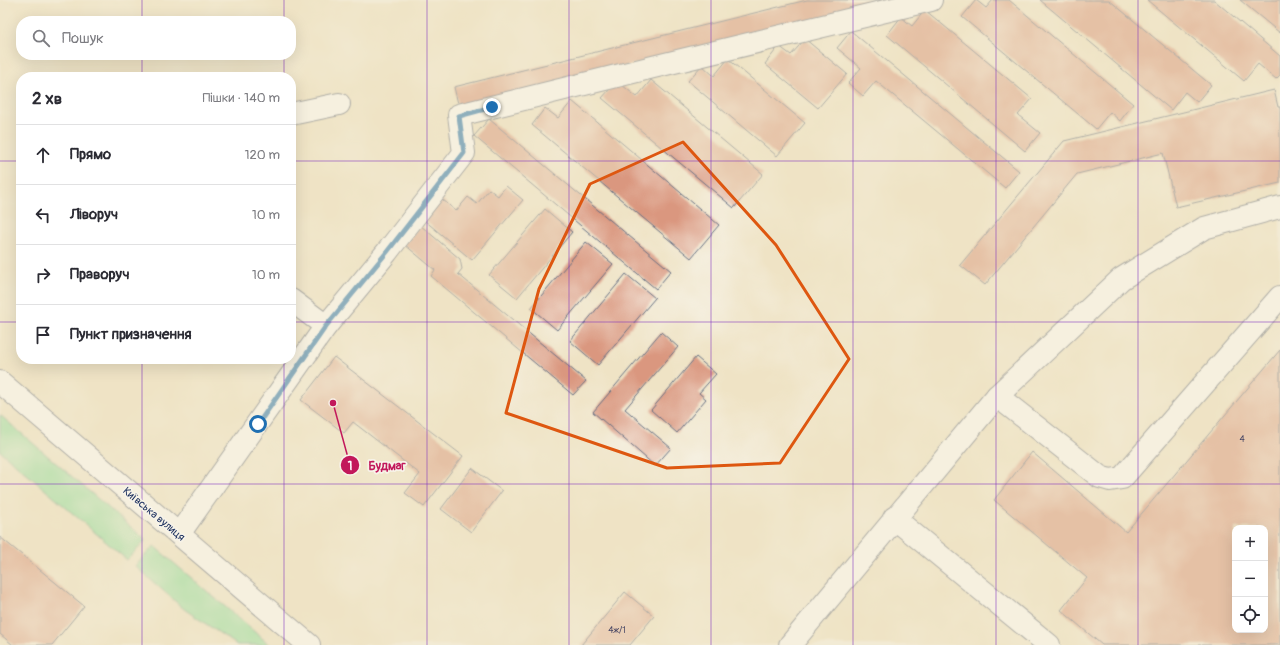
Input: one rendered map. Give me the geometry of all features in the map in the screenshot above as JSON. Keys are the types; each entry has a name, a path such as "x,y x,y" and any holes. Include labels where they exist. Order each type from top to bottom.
{"main road":[{"path":"179,534 326,326 392,246 464,153 459,116 653,67 932,0"},
{"path":"296,113 339,104"},
{"path":"790,645 894,518 997,396 1121,279 1204,228 1280,207"},
{"path":"997,396 1100,477 1110,480 1122,478 1280,297"},
{"path":"296,304 326,326"},
{"name":"Київська вулиця","path":"0,382 309,645"},
{"path":"894,518 1049,645"}],"highlighted area":[{"path":"683,142 776,245 849,359 780,463 667,468 506,413 539,289 590,184"}],"green space":[{"path":"0,415 146,540 127,560 0,451"},
{"path":"154,546 270,645 237,645 184,609 135,566"}],"building":[{"path":"807,0 892,0 459,108 454,87"},
{"path":"976,0 986,8 993,0 1009,0 1133,104 1120,121 1110,112 1096,129 962,17"},
{"path":"1040,0 1109,0 1211,85 1197,102 1185,92 1171,110"},
{"path":"1147,0 1214,0 1280,56 1280,75 1276,79 1258,64 1244,81"},
{"path":"1240,0 1280,0 1280,33"},
{"path":"925,10 1032,99 1018,115 1040,133 1025,151 887,35 901,17 912,26"},
{"path":"851,31 1019,171 1005,188 876,81 863,96 848,83 861,68 837,48"},
{"path":"805,39 847,74 818,108 765,64 779,46 791,55"},
{"path":"728,59 805,123 777,156 688,81 702,65 714,76"},
{"path":"651,80 763,174 734,208 602,98 617,81 637,97"},
{"path":"1274,90 1278,107 1280,107 1280,183 1176,207 1163,153 1077,174 985,285 960,265 1064,141"},
{"path":"572,101 719,225 691,258 532,125 545,108 558,118"},
{"path":"489,119 671,271 656,289 474,136"},
{"path":"506,186 523,200 472,260 424,220 442,199 456,211 468,197 477,204 489,189 498,196"},
{"path":"545,209 572,232 517,298 489,275"},
{"path":"420,225 460,259 462,269 458,274 586,381 573,395 431,276 435,270 404,244"},
{"path":"586,242 613,264 557,330 531,308"},
{"path":"626,274 655,298 598,365 570,341"},
{"path":"661,332 678,347 625,409 671,448 655,466 593,412"},
{"path":"1280,350 1280,645 1102,645 1061,610 1087,578 994,500 1032,452 1126,532"},
{"path":"334,357 463,456 424,507 405,493 420,474 353,422 344,433 301,400"},
{"path":"696,357 716,374 699,393 706,399 677,433 651,410"},
{"path":"472,468 502,491 471,532 441,509"},
{"path":"0,537 84,606 52,645 13,645 0,634"},
{"path":"625,592 654,616 630,645 581,645"}],"place":[{"name":"Будмаг","path":"333,403"}],"route":[{"path":"258,424 326,326 387,252 464,153 459,116 492,107"}]}
